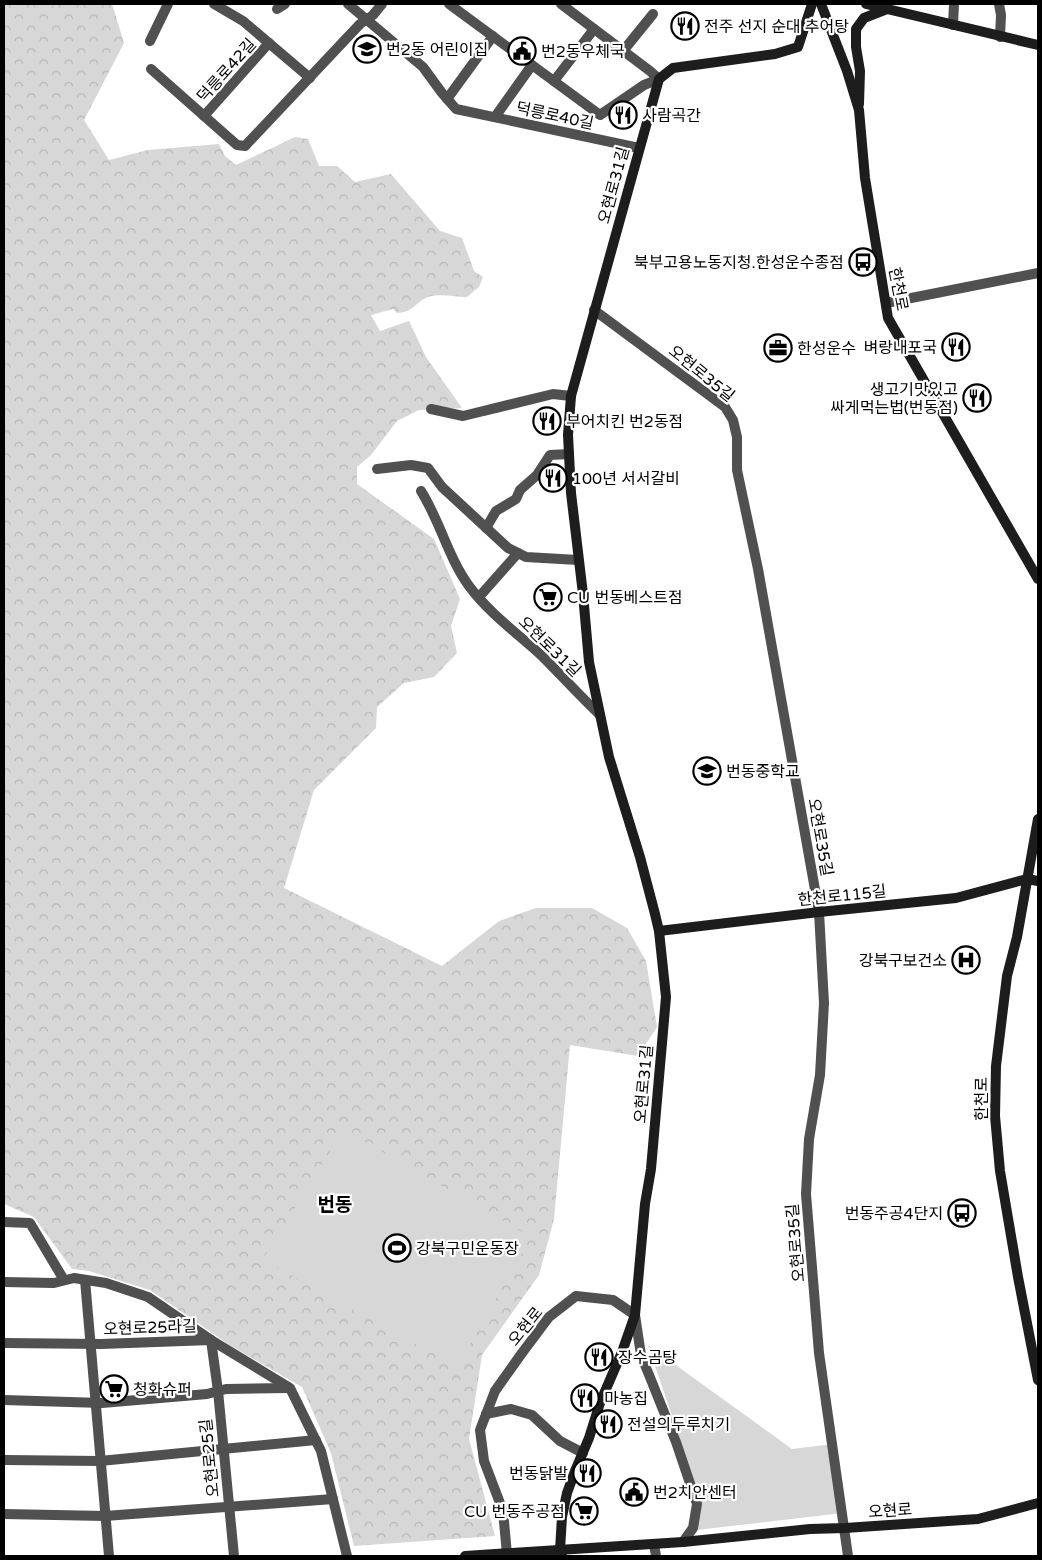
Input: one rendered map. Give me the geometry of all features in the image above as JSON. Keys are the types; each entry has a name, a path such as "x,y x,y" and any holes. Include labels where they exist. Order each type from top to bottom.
{"street":[{"path":"150,41 168,4"},
{"name":"덕릉로42길","path":"214,4 243,21 310,78"},
{"name":"덕릉로40길","path":"348,4 423,67 456,109 639,148"},
{"name":"덕릉로42길","path":"152,69 237,145 245,146 360,24 373,15 382,4"},
{"name":"덕릉로40길","path":"449,4 600,116 644,85 659,79"},
{"path":"560,4 659,79 673,68 775,54 798,47 812,4"},
{"name":"한천로","path":"821,4 847,72 859,110 865,178 888,318 1038,579"},
{"path":"866,4 1038,46"},
{"path":"952,26 954,4"},
{"path":"999,4 1001,15 1000,37"},
{"path":"859,110 860,79 856,29 864,18 888,9"},
{"path":"624,51 653,14"},
{"path":"554,81 594,29"},
{"path":"447,99 493,36"},
{"name":"덕릉로42길","path":"204,116 269,43"},
{"name":"덕릉로40길","path":"495,117 532,65"},
{"name":"오현로31길","path":"561,1553 562,1517 567,1493 589,1438 600,1403 622,1352 634,1315 645,1204 651,1169 665,1012 664,968 659,932 640,857 609,757 589,662 571,493 568,435 571,396 659,79"},
{"path":"886,303 1038,273"},
{"name":"오현로35길","path":"594,310 724,407 733,420 737,437 737,470 758,569 819,912 824,1003 820,1075 809,1139 806,1194 819,1353 848,1556"},
{"path":"431,409 463,416 553,394 571,396"},
{"path":"486,528 496,511 516,499 520,490 538,475 550,455 569,454"},
{"path":"377,469 411,465 428,468 442,487 508,548 526,557 578,560"},
{"name":"오현로31길","path":"421,491 429,503 452,560 469,586 600,715"},
{"path":"479,597 518,553"},
{"name":"한천로","path":"1038,819 1017,937 1008,976 999,1037 996,1066 995,1123 1008,1214 1038,1380"},
{"name":"한천로115길","path":"659,932 819,912 956,898 1027,880 1038,881"},
{"path":"4,1222 30,1223 64,1280"},
{"path":"4,1282 54,1283 74,1278 106,1283 148,1297 211,1340 290,1388 321,1451 347,1556"},
{"name":"오현로25라길","path":"85,1280 89,1344"},
{"name":"오현로","path":"507,1554 503,1511 484,1461 480,1430 495,1391 549,1317 576,1296 613,1300 634,1315"},
{"path":"634,1315 641,1354 676,1442 697,1504 693,1528 683,1542"},
{"name":"오현로25라길","path":"4,1343 89,1344 211,1340"},
{"name":"오현로25길","path":"211,1340 218,1391 234,1556"},
{"path":"89,1344 109,1556"},
{"path":"4,1400 95,1403 207,1394 226,1389 290,1388"},
{"path":"486,1414 511,1409 532,1415 560,1441 582,1453"},
{"path":"4,1460 100,1461 316,1440"},
{"path":"4,1514 105,1516 333,1499"},
{"name":"오현로","path":"465,1556 561,1553 810,1529 978,1519 1038,1502"},
{"path":"654,1544 656,1556"}],"green space":[{"path":"4,4 112,4 124,43 84,120 109,160 148,150 219,144 225,156 236,165 295,137 308,139 319,166 337,166 355,182 391,174 440,231 462,238 474,271 483,277 479,287 467,297 432,296 423,299 407,311 397,313 393,309 371,315 380,331 409,321 426,357 462,408 419,410 397,421 371,455 357,467 357,484 434,539 460,599 451,626 457,653 434,677 404,683 377,707 376,728 314,790 284,888 442,966 499,921 536,908 592,908 627,928 646,961 657,1027 638,1056 570,1045 554,1219 539,1275 482,1355 469,1439 495,1536 354,1546 331,1453 302,1387 231,1346 150,1290 89,1271 72,1269 34,1217 4,1204"},
{"name":"강북구민운동장","path":"344,1130 531,1237 457,1367 263,1259"},
{"path":"648,1345 792,1449 833,1444 842,1513 697,1530 698,1493"}],"place":[{"name":"전주 선지 순대 추어탕","path":"685,26"},
{"name":"번2동 어린이집","path":"367,49"},
{"name":"번2동우체국","path":"522,51"},
{"name":"사람곡간","path":"623,115"},
{"name":"북부고용노동지청.한성운수종점","path":"863,262"},
{"name":"벼랑내포국","path":"956,347"},
{"name":"한성운수","path":"778,348"},
{"name":"생고기맛있고 싸게먹는법(번동점)","path":"977,398"},
{"name":"부어치킨 번2동점","path":"547,421"},
{"name":"100년 서서갈비","path":"553,478"},
{"name":"CU 번동베스트점","path":"548,597"},
{"name":"번동중학교","path":"707,771"},
{"name":"강북구보건소","path":"966,960"},
{"name":"번동주공4단지","path":"962,1213"},
{"name":"강북구민운동장","path":"397,1248"},
{"name":"장수곰탕","path":"599,1357"},
{"name":"청화슈퍼","path":"114,1389"},
{"name":"마농집","path":"585,1398"},
{"name":"전설의두루치기","path":"608,1424"},
{"name":"번동닭발","path":"587,1473"},
{"name":"번2치안센터","path":"634,1492"},
{"name":"CU 번동주공점","path":"584,1511"}],"district":[{"name":"번동","path":"335,1204"}]}
